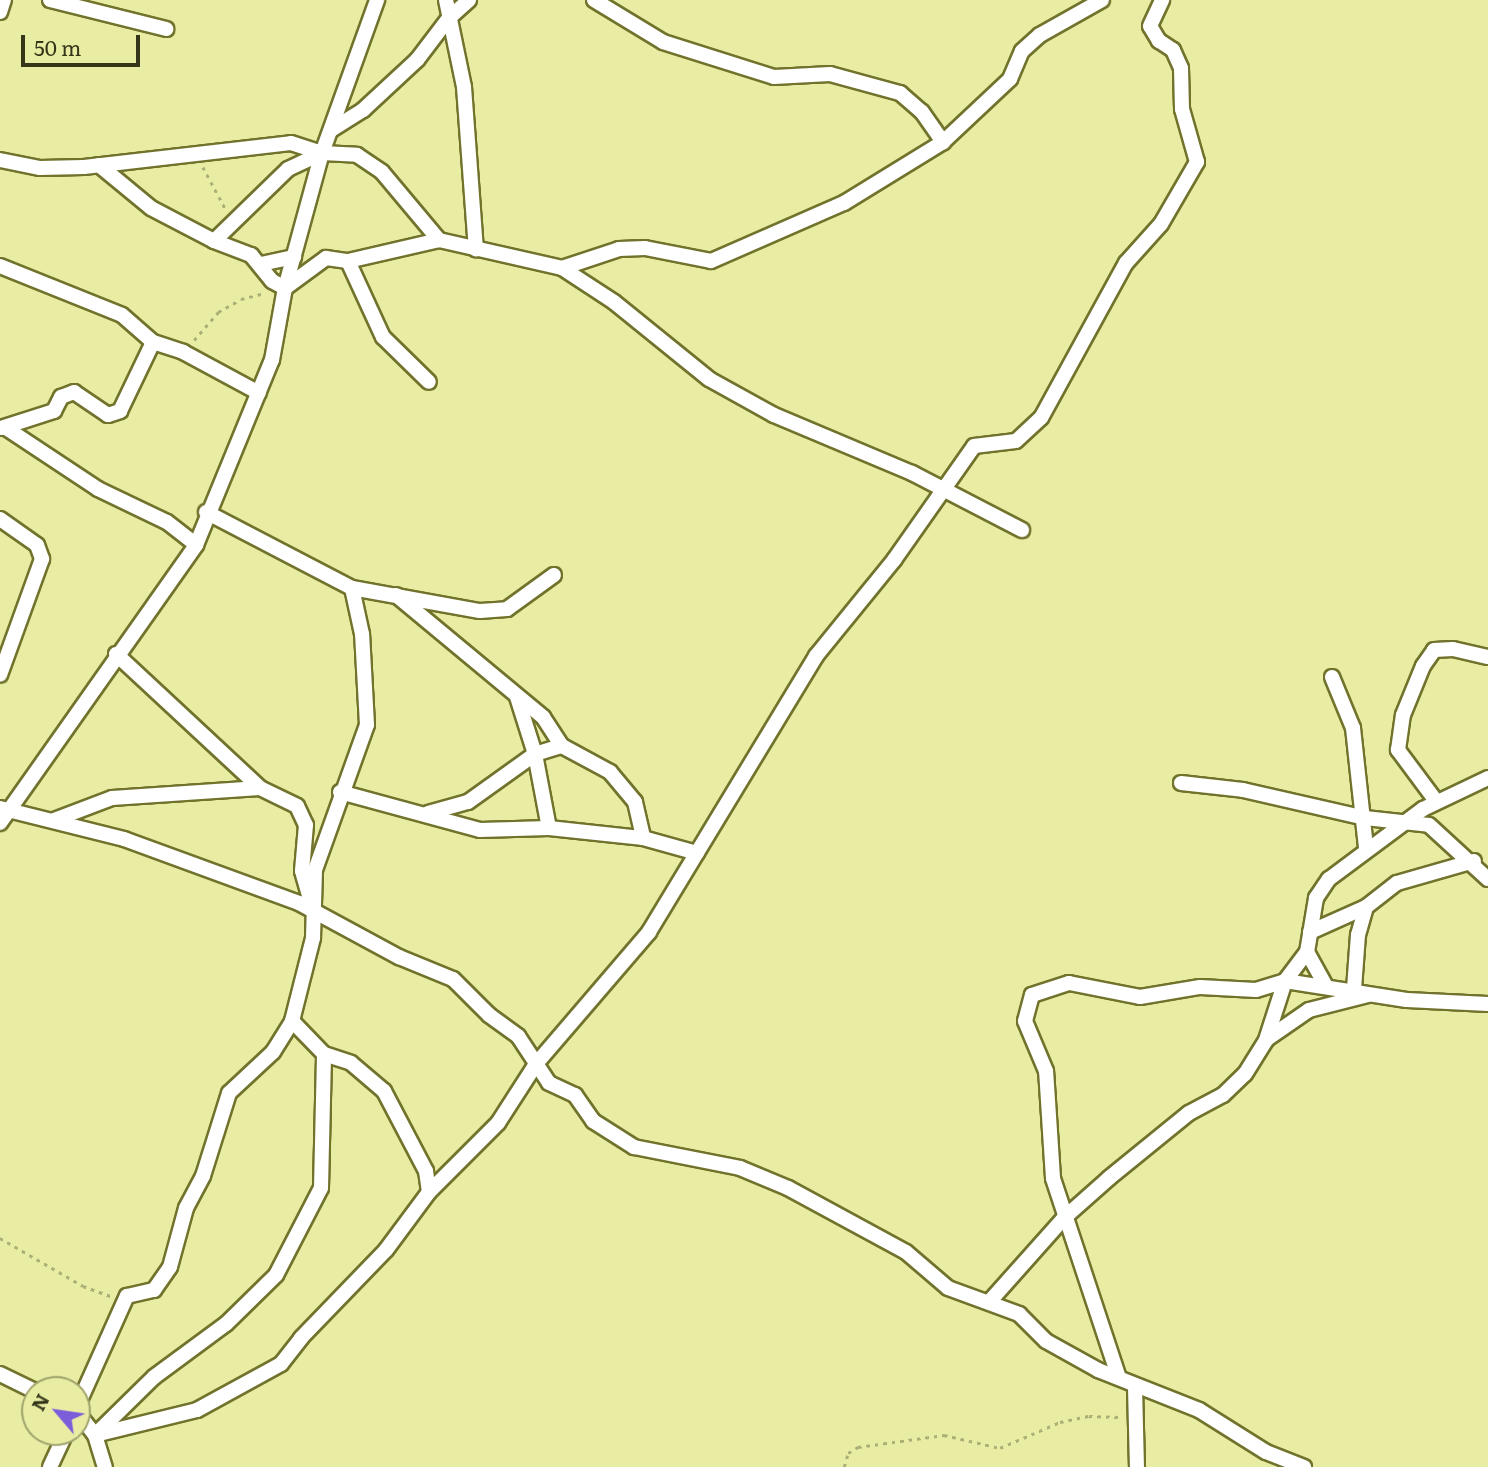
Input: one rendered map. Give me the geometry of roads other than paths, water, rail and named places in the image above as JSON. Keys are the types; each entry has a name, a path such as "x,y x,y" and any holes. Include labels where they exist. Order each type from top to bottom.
{"street":[{"path":"0,12 4,0"},
{"path":"50,0 166,29"},
{"path":"377,0 322,153 285,288 272,360 230,468 206,512 196,545 3,814 52,820 173,855 314,910 399,957 453,979 518,1036 549,1083 575,1095 593,1121 634,1147 740,1168 788,1188 906,1252 948,1288 990,1301 1029,1321 1046,1341 1098,1370 1118,1375 1135,1387 1199,1410 1266,1452 1304,1467"},
{"path":"446,0 464,87 476,250"},
{"path":"331,130 363,110 417,60 449,18 469,0"},
{"path":"594,0 663,42 774,77 830,74 900,93 922,112 943,142"},
{"path":"562,268 620,249 645,248 710,261 844,204 943,142 1010,79 1022,51 1040,35 1102,0"},
{"path":"95,1435 197,1410 281,1364 300,1338 386,1250 429,1192 498,1123 536,1065 649,932 816,656 894,560 974,446 1016,441 1041,418 1126,262 1161,223 1197,162 1182,109 1181,68 1173,50 1159,41 1150,26 1162,0"},
{"path":"0,160 40,168 99,165 291,143 322,153 357,155 382,172 439,240"},
{"path":"214,241 288,169 322,153"},
{"path":"99,165 151,208 214,241 251,255 261,264 272,281 285,288"},
{"path":"285,288 326,258 348,261 439,240 562,268 614,302 709,379 774,415 942,490 1021,530"},
{"path":"261,264 294,257"},
{"path":"348,261 383,337 429,382"},
{"path":"0,266 122,315 153,342 183,352 259,393"},
{"path":"3,428 54,411 61,397 74,392 107,415 120,411 153,342"},
{"path":"3,428 98,489 167,522 196,545"},
{"path":"206,512 352,588 480,611 507,610 554,575"},
{"path":"0,519 37,545 42,559 0,675"},
{"path":"91,1376 127,1296 154,1290 162,1283 229,1093 273,1052 292,1021 308,965 315,870 340,792 367,725 362,634 352,588"},
{"path":"396,594 434,631 477,659 543,718 562,746 610,772 635,802 643,838"},
{"path":"1436,801 1398,750 1403,715 1423,666 1434,650 1454,649 1488,657"},
{"path":"116,654 260,788 297,806 306,825 302,870 314,910"},
{"path":"1332,677 1353,728 1354,770 1365,818 1366,848"},
{"path":"517,697 535,754 549,828"},
{"path":"420,814 468,802 535,754 562,746"},
{"path":"990,1301 1064,1218 1189,1113 1234,1086 1266,1040 1285,981 1307,952 1321,888 1366,848 1406,820 1436,801 1488,778"},
{"path":"1181,783 1243,790 1365,818 1406,820 1429,825 1474,861 1488,879"},
{"path":"52,820 112,798 260,788"},
{"path":"340,792 480,830 549,828 643,838 697,853"},
{"path":"1423,809 1429,825"},
{"path":"1310,932 1366,907 1397,883 1474,861"},
{"path":"1354,989 1358,935 1366,907"},
{"path":"1307,952 1325,984"},
{"path":"1118,1375 1053,1178 1046,1071 1025,1021 1032,995 1069,983 1140,997 1200,987 1256,989 1285,981 1488,1004"},
{"path":"1266,1040 1309,1010 1374,993"},
{"path":"292,1021 324,1054 351,1063 384,1091 426,1171 429,1192"},
{"path":"95,1435 154,1377 226,1324 276,1275 321,1188 324,1054"},
{"path":"0,1374 21,1384"},
{"path":"1135,1387 1137,1467"},
{"path":"91,1430 105,1467"},
{"path":"50,1467 60,1446"}]}
